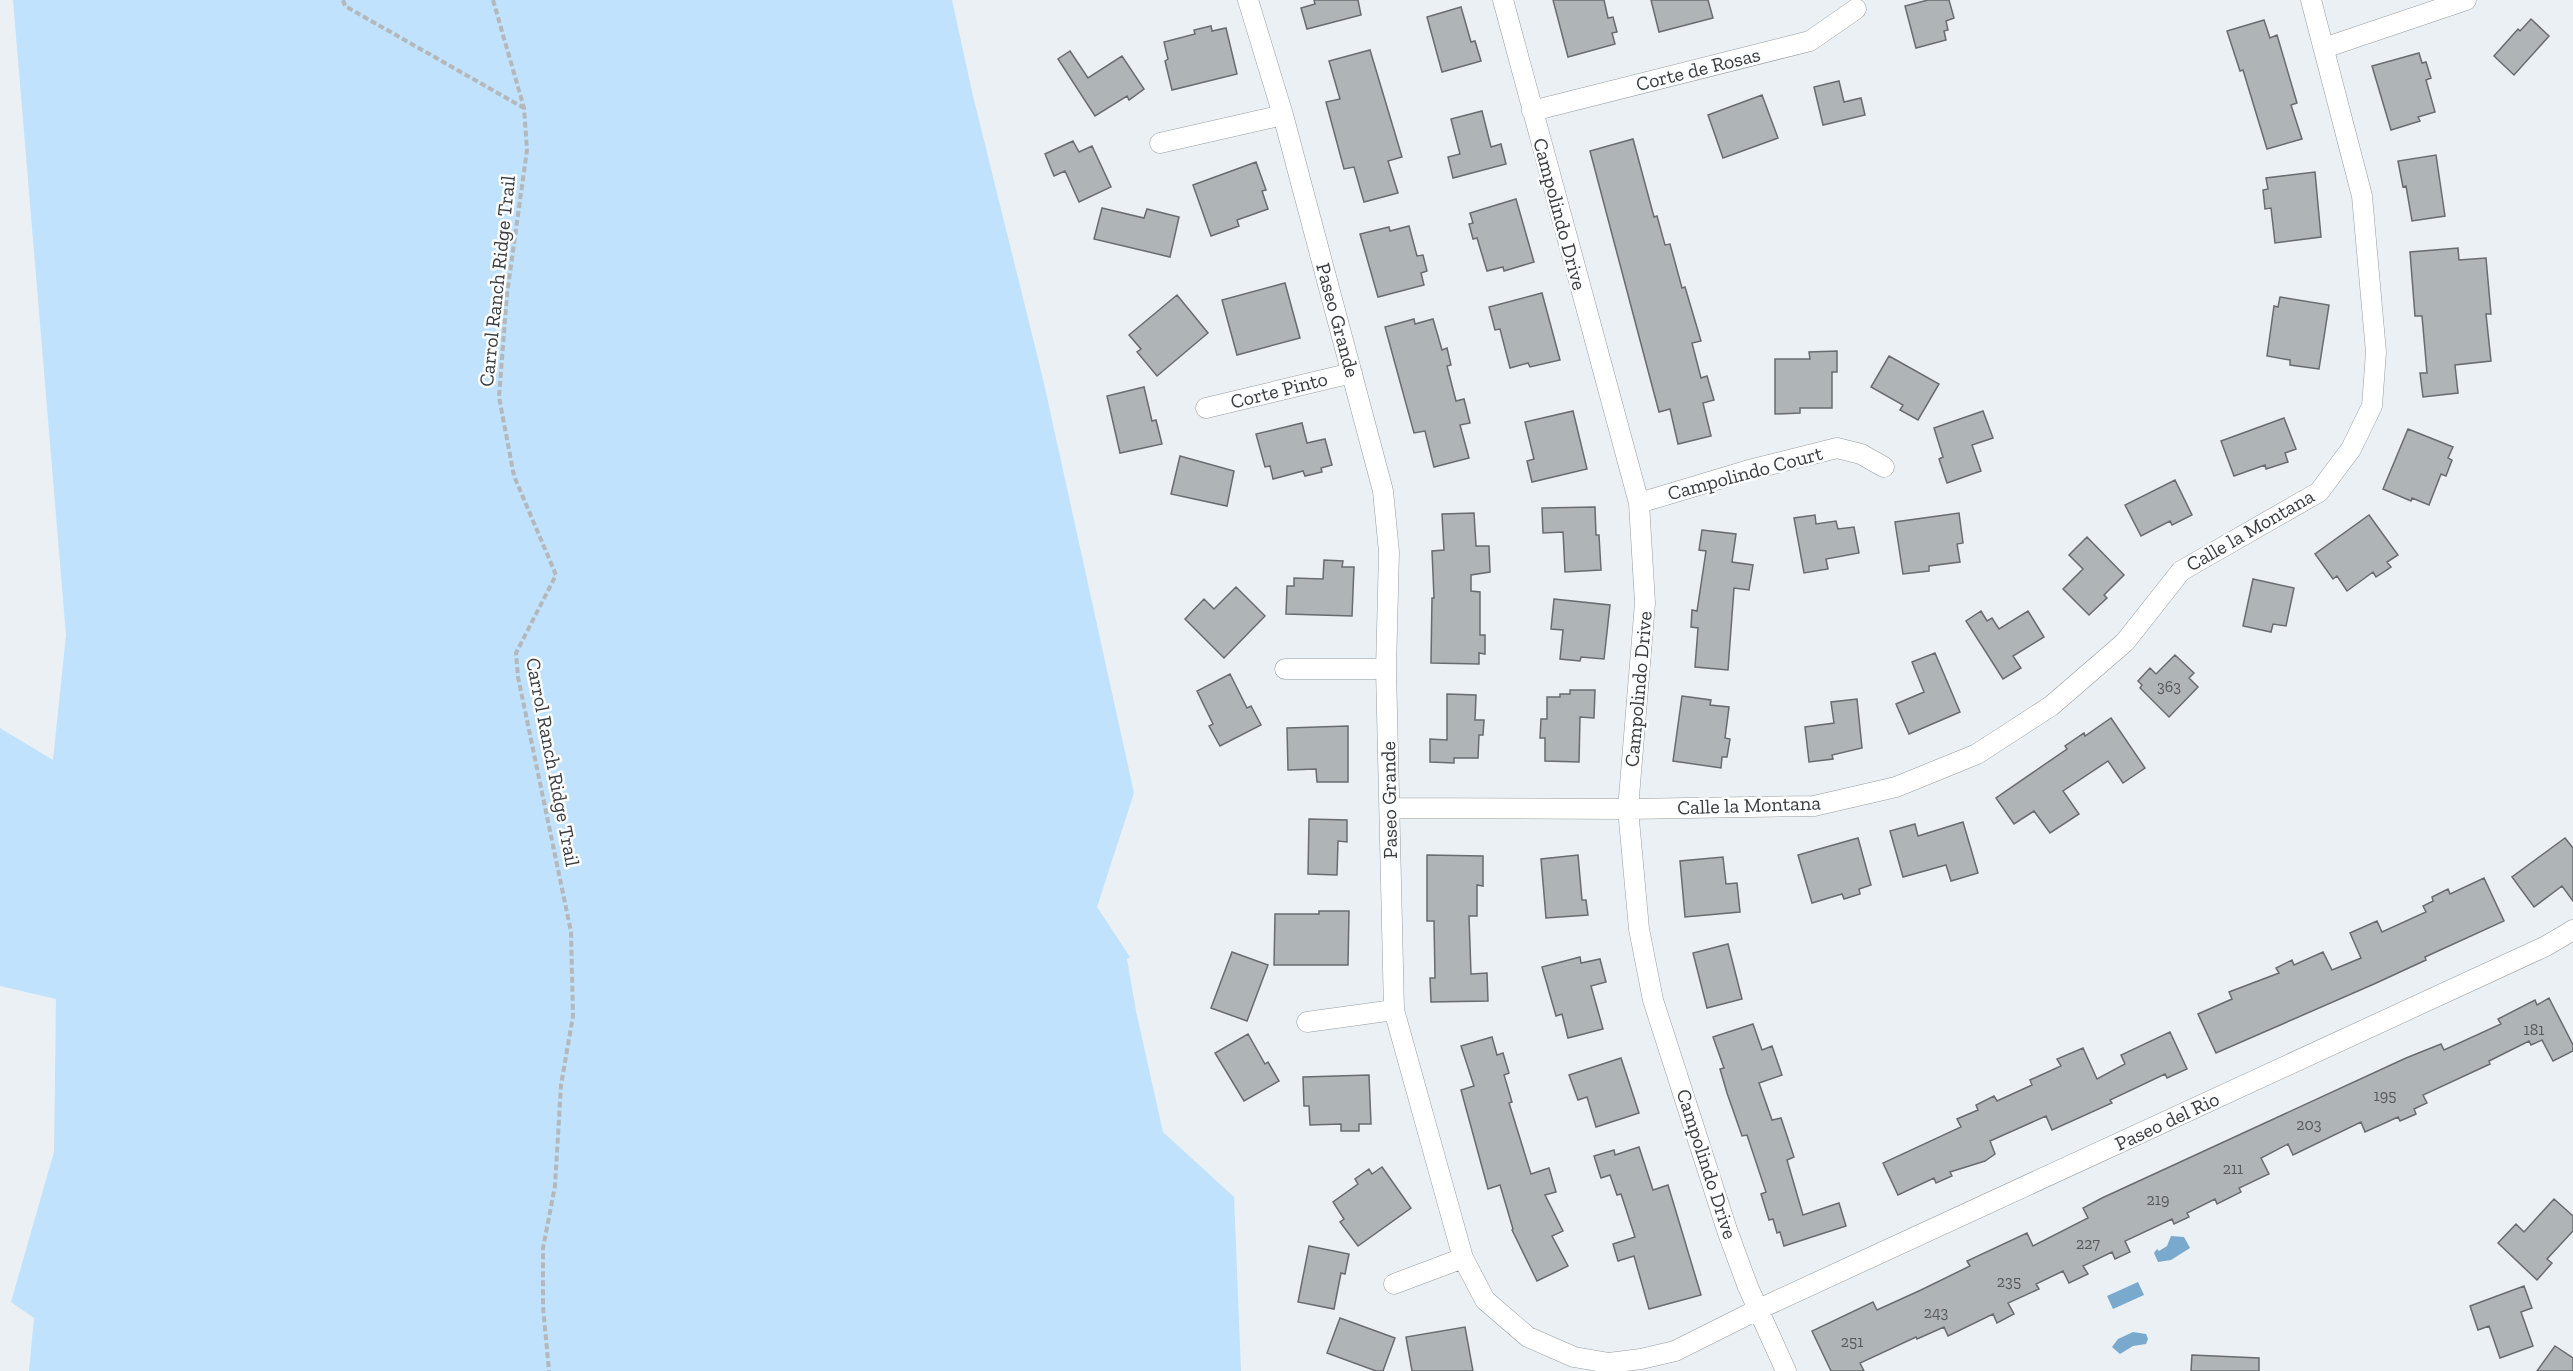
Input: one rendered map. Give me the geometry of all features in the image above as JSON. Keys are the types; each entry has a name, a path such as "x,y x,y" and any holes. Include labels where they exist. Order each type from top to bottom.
{"street":[{"name":"Paseo Grande","path":"1248,0 1283,115 1383,491 1389,552 1386,669 1394,1010 1463,1258 1485,1300 1528,1337 1574,1358 1609,1363 1675,1351 1760,1310"},
{"name":"Campolindo Drive","path":"1503,0 1639,502 1645,603 1628,809 1639,929 1653,1000 1727,1230 1786,1371"},
{"name":"Calle la Montana","path":"1390,808 1628,809 1814,806 1896,787 1977,754 2051,706 2125,642 2181,571 2319,492 2351,449 2372,406 2376,352 2362,196 2311,0"},
{"path":"2324,48 2466,0"},
{"name":"Corte de Rosas","path":"1532,111 1810,41 1856,9"},
{"path":"1160,142 1283,115"},
{"name":"Corte Pinto","path":"1206,408 1352,373"},
{"name":"Campolindo Court","path":"1639,502 1749,470 1837,448 1861,454 1884,467"},
{"path":"1285,669 1386,669"},
{"name":"Paseo del Rio","path":"1760,1310 2546,946 2573,930"},
{"path":"1307,1023 1394,1010"},
{"path":"1394,1284 1463,1258"}],"path":[{"path":"343,0 345,6 524,108"},
{"name":"Carrol Ranch Ridge Trail","path":"493,0 524,108 527,150 507,294 499,397 514,476 555,575 516,653 518,677 571,933 573,1016 561,1085 555,1186 543,1248 543,1307 549,1371"}],"shaded area":[{"path":"13,0 952,0 973,96 1043,379 1134,793 1097,907 1130,957 1127,959 1136,1011 1163,1132 1234,1197 1241,1371 29,1371 34,1318 11,1302 54,1152 56,999 0,986 0,728 53,760 66,635"},
{"path":"2171,1236 2184,1237 2190,1248 2171,1260 2158,1262 2154,1253 2157,1249 2159,1251 2167,1246"},
{"path":"2138,1282 2144,1295 2113,1309 2107,1296"},
{"path":"2133,1332 2146,1334 2148,1339 2146,1344 2133,1346 2120,1354 2112,1347 2118,1339"}],"building":[{"path":"1314,0 1358,0 1361,15 1307,29 1301,8 1315,4"},
{"path":"1553,0 1604,0 1608,18 1613,17 1617,32 1612,33 1615,44 1568,57"},
{"path":"1651,0 1708,0 1713,18 1659,32"},
{"path":"1928,0 1949,0 1954,18 1946,21 1948,30 1944,31 1946,40 1916,48 1905,6"},
{"path":"1461,7 1471,42 1475,41 1481,61 1442,72 1427,17"},
{"path":"2531,19 2549,36 2514,75 2494,56 2518,29 2520,31"},
{"path":"2264,20 2270,38 2277,35 2297,103 2291,105 2302,139 2267,149 2243,70 2240,71 2227,31"},
{"path":"1211,26 1212,31 1226,28 1237,74 1172,90 1165,61 1168,59 1164,42 1195,34 1194,30"},
{"path":"1370,50 1402,157 1388,161 1398,193 1364,202 1354,167 1344,169 1326,102 1340,99 1329,61"},
{"path":"1070,51 1088,78 1122,56 1144,89 1129,100 1127,96 1095,116 1058,59"},
{"path":"2419,53 2422,63 2426,62 2431,78 2426,80 2435,112 2418,117 2420,121 2391,130 2372,66"},
{"path":"1839,81 1844,102 1861,98 1865,115 1823,125 1814,87"},
{"path":"1762,95 1778,138 1723,158 1708,115"},
{"path":"1482,111 1491,147 1501,144 1506,164 1453,178 1448,157 1460,154 1451,119"},
{"path":"1633,139 1654,217 1657,216 1665,245 1670,244 1682,288 1685,287 1701,341 1692,343 1701,378 1707,376 1714,400 1703,403 1711,436 1678,444 1670,409 1659,412 1590,151"},
{"path":"1073,141 1079,152 1092,146 1111,187 1079,202 1065,171 1054,176 1045,154"},
{"path":"2436,155 2445,216 2412,221 2406,186 2403,187 2398,161"},
{"path":"1256,162 1266,190 1262,191 1268,209 1237,220 1239,226 1211,236 1193,185"},
{"path":"2315,172 2321,237 2275,243 2271,208 2265,209 2263,190 2268,189 2266,178"},
{"path":"1516,199 1534,262 1504,271 1503,267 1487,271 1477,238 1473,239 1469,224 1473,223 1470,213"},
{"path":"1102,208 1144,218 1147,209 1179,217 1170,257 1094,239"},
{"path":"1409,226 1417,256 1423,255 1427,271 1421,273 1424,285 1378,297 1360,234 1389,227 1390,231"},
{"path":"2458,248 2459,260 2486,258 2491,314 2486,314 2491,361 2455,365 2458,393 2423,397 2420,373 2427,373 2422,316 2415,316 2410,252"},
{"path":"1285,283 1300,338 1237,355 1222,300"},
{"path":"1542,293 1560,360 1530,367 1528,363 1510,368 1500,329 1495,330 1489,307"},
{"path":"1177,295 1208,333 1157,376 1137,352 1141,349 1129,335"},
{"path":"2280,297 2329,305 2319,369 2290,365 2290,360 2267,356 2274,306 2278,307"},
{"path":"1414,319 1415,324 1433,319 1442,350 1447,348 1451,365 1447,366 1456,401 1464,399 1470,423 1460,425 1469,458 1434,467 1425,431 1414,433 1385,327"},
{"path":"1837,351 1837,372 1832,372 1832,408 1800,408 1800,413 1775,414 1775,359 1810,359 1809,352"},
{"path":"1889,356 1939,384 1918,420 1900,410 1903,405 1871,387"},
{"path":"1144,387 1152,421 1156,420 1162,444 1120,453 1107,396"},
{"path":"1573,411 1587,469 1532,482 1527,461 1534,459 1525,422"},
{"path":"1983,411 1993,438 1972,445 1981,471 1947,483 1939,459 1943,457 1934,428"},
{"path":"2284,418 2296,449 2285,453 2288,462 2266,469 2265,465 2234,476 2221,441"},
{"path":"1302,423 1307,443 1325,439 1332,465 1321,468 1322,472 1305,476 1303,471 1273,479 1270,466 1265,467 1256,434"},
{"path":"2408,429 2453,447 2448,458 2452,460 2446,476 2441,474 2429,505 2412,498 2411,501 2383,489"},
{"path":"1180,456 1234,471 1227,506 1171,494"},
{"path":"2175,480 2192,515 2172,525 2170,521 2141,536 2125,505"},
{"path":"1595,507 1601,570 1565,572 1563,532 1543,533 1542,508"},
{"path":"1474,513 1476,546 1489,546 1490,572 1471,575 1471,591 1480,592 1480,635 1485,635 1485,654 1479,653 1479,664 1431,663 1432,598 1434,598 1432,551 1444,550 1442,514"},
{"path":"1959,513 1963,543 1957,544 1960,562 1929,566 1929,571 1903,574 1895,522"},
{"path":"1815,515 1816,524 1836,521 1838,529 1854,527 1859,553 1826,559 1828,569 1804,573 1794,518"},
{"path":"2369,515 2398,555 2387,562 2391,567 2376,577 2373,572 2347,591 2337,576 2333,579 2315,554"},
{"path":"1702,530 1736,534 1732,562 1753,565 1749,590 1734,588 1728,670 1695,667 1698,628 1691,627 1692,610 1697,611 1706,551 1699,550"},
{"path":"2087,537 2124,575 2104,595 2107,598 2089,615 2063,589 2083,569 2069,555"},
{"path":"1324,560 1343,561 1342,567 1354,567 1352,616 1286,614 1287,586 1294,586 1294,578 1323,579"},
{"path":"2253,579 2294,588 2286,626 2273,624 2271,632 2243,626"},
{"path":"1236,587 1265,616 1224,658 1185,619 1204,599 1214,609"},
{"path":"1554,599 1610,605 1604,659 1581,657 1580,661 1560,659 1563,630 1551,629"},
{"path":"1981,611 1987,621 1992,618 1999,629 2028,611 2044,637 2013,656 2021,668 2003,679 1966,621"},
{"path":"1935,653 1960,712 1909,734 1896,704 1924,692 1912,662"},
{"path":"2175,655 2194,673 2189,678 2198,687 2169,717 2140,688 2142,685 2138,681 2150,668 2156,674"},
{"path":"1230,674 1247,708 1251,706 1261,725 1220,746 1209,726 1213,724 1197,691"},
{"path":"1570,690 1595,690 1594,718 1580,717 1579,762 1545,761 1545,738 1540,738 1541,719 1547,719 1547,697 1570,694"},
{"path":"1447,694 1476,695 1475,720 1484,720 1483,735 1479,735 1478,758 1454,758 1454,763 1430,762 1430,739 1447,740"},
{"path":"1682,696 1711,700 1710,705 1729,707 1725,738 1730,739 1727,757 1722,757 1721,768 1673,761"},
{"path":"1857,699 1862,748 1832,755 1833,759 1809,762 1805,727 1834,723 1831,702"},
{"path":"2111,718 2145,768 2123,783 2108,761 2063,791 2079,814 2050,833 2034,811 2014,824 1996,798 2067,749 2065,746 2084,733 2085,736"},
{"path":"1348,726 1348,782 1317,782 1316,769 1288,770 1287,728"},
{"path":"1309,819 1347,820 1347,842 1338,841 1337,875 1308,874"},
{"path":"1963,822 1978,873 1951,881 1946,865 1903,877 1890,831 1915,824 1918,836"},
{"path":"1858,838 1871,885 1859,889 1860,894 1844,899 1842,894 1812,903 1798,855"},
{"path":"2565,838 2573,848 2573,901 2562,886 2534,907 2512,877"},
{"path":"1427,855 1483,856 1483,886 1477,885 1477,916 1469,916 1471,974 1487,973 1488,1001 1431,1002 1430,978 1435,978 1434,921 1427,921"},
{"path":"1578,855 1582,900 1586,900 1588,915 1546,918 1541,859"},
{"path":"1723,857 1726,884 1737,883 1740,912 1685,917 1680,861"},
{"path":"2484,878 2504,921 2425,957 2426,960 2374,984 2216,1053 2198,1014 2232,999 2229,992 2279,973 2276,968 2292,960 2294,965 2323,952 2332,970 2361,958 2350,933 2377,921 2382,932 2426,912 2423,906 2433,901 2432,897 2448,889 2450,894"},
{"path":"1319,911 1349,911 1348,965 1274,965 1275,914 1319,914"},
{"path":"1728,944 1742,999 1707,1008 1693,953"},
{"path":"1232,952 1268,965 1247,1021 1211,1008"},
{"path":"1580,957 1581,963 1600,959 1606,982 1591,986 1603,1029 1568,1038 1562,1014 1556,1016 1542,967"},
{"path":"2549,998 2573,1045 2573,1051 2553,1061 2542,1040 2531,1045 2529,1041 2489,1061 2490,1064 2423,1095 2427,1103 2414,1109 2416,1114 2400,1121 2398,1117 2365,1132 2361,1122 2293,1155 2288,1144 2261,1158 2269,1174 2239,1188 2241,1192 2217,1204 2215,1199 2187,1213 2189,1217 2174,1224 2172,1219 2125,1241 2130,1252 2115,1259 2112,1252 2083,1266 2088,1274 2069,1283 2063,1271 2036,1284 2039,1289 2008,1303 2014,1314 1997,1323 1993,1314 1948,1336 1944,1327 1917,1339 1916,1337 1860,1363 1864,1371 1831,1371 1812,1331 1873,1302 1877,1310 1921,1290 1970,1266 1967,1261 2027,1233 2033,1246 2088,1218 2083,1208 2102,1198 2406,1058 2441,1044 2444,1050 2501,1024 2498,1019 2535,1000 2537,1005"},
{"path":"1753,1024 1762,1050 1772,1046 1782,1075 1759,1083 1772,1120 1781,1118 1794,1157 1787,1160 1803,1215 1839,1203 1846,1226 1784,1246 1773,1219 1769,1220 1761,1194 1766,1192 1747,1135 1742,1136 1727,1093 1720,1069 1724,1068 1713,1037"},
{"path":"2170,1032 2187,1069 2167,1078 2165,1074 2110,1100 2112,1103 2052,1130 2046,1116 1990,1141 1995,1154 1985,1161 1950,1172 1952,1176 1936,1183 1934,1178 1898,1195 1883,1163 1961,1127 1957,1119 1978,1110 1976,1105 1994,1096 1997,1101 2032,1085 2030,1080 2061,1066 2057,1059 2083,1048 2097,1079 2125,1064 2121,1055"},
{"path":"1248,1034 1265,1064 1268,1062 1279,1081 1244,1101 1215,1053"},
{"path":"1492,1037 1497,1055 1503,1053 1509,1073 1504,1075 1512,1102 1509,1103 1531,1174 1549,1168 1556,1192 1545,1195 1563,1231 1552,1236 1568,1266 1537,1281 1512,1230 1500,1185 1488,1189 1461,1090 1474,1086 1461,1046"},
{"path":"1621,1058 1639,1113 1596,1127 1587,1097 1578,1100 1569,1075"},
{"path":"1369,1075 1371,1124 1359,1124 1359,1131 1341,1131 1341,1124 1310,1125 1309,1106 1304,1106 1303,1077"},
{"path":"1639,1147 1653,1190 1668,1185 1701,1295 1649,1309 1634,1256 1618,1261 1613,1244 1635,1237 1621,1194 1617,1195 1610,1175 1601,1178 1594,1156 1614,1150 1615,1155"},
{"path":"1382,1167 1411,1208 1358,1246 1340,1222 1344,1219 1333,1202 1358,1184 1355,1179 1369,1169 1372,1174"},
{"path":"2554,1199 2573,1216 2573,1231 2547,1259 2552,1263 2537,1280 2498,1243 2516,1224 2524,1232"},
{"path":"1309,1246 1349,1254 1345,1274 1341,1273 1334,1309 1298,1302"},
{"path":"2524,1286 2532,1308 2521,1312 2533,1346 2500,1358 2489,1326 2478,1330 2470,1306"},
{"path":"1340,1318 1395,1338 1383,1371 1376,1371 1327,1353"},
{"path":"1465,1327 1473,1371 1412,1371 1406,1337"},
{"path":"2555,1346 2573,1358 2573,1371 2537,1371"},
{"path":"2192,1355 2259,1358 2259,1371 2191,1371"}]}
